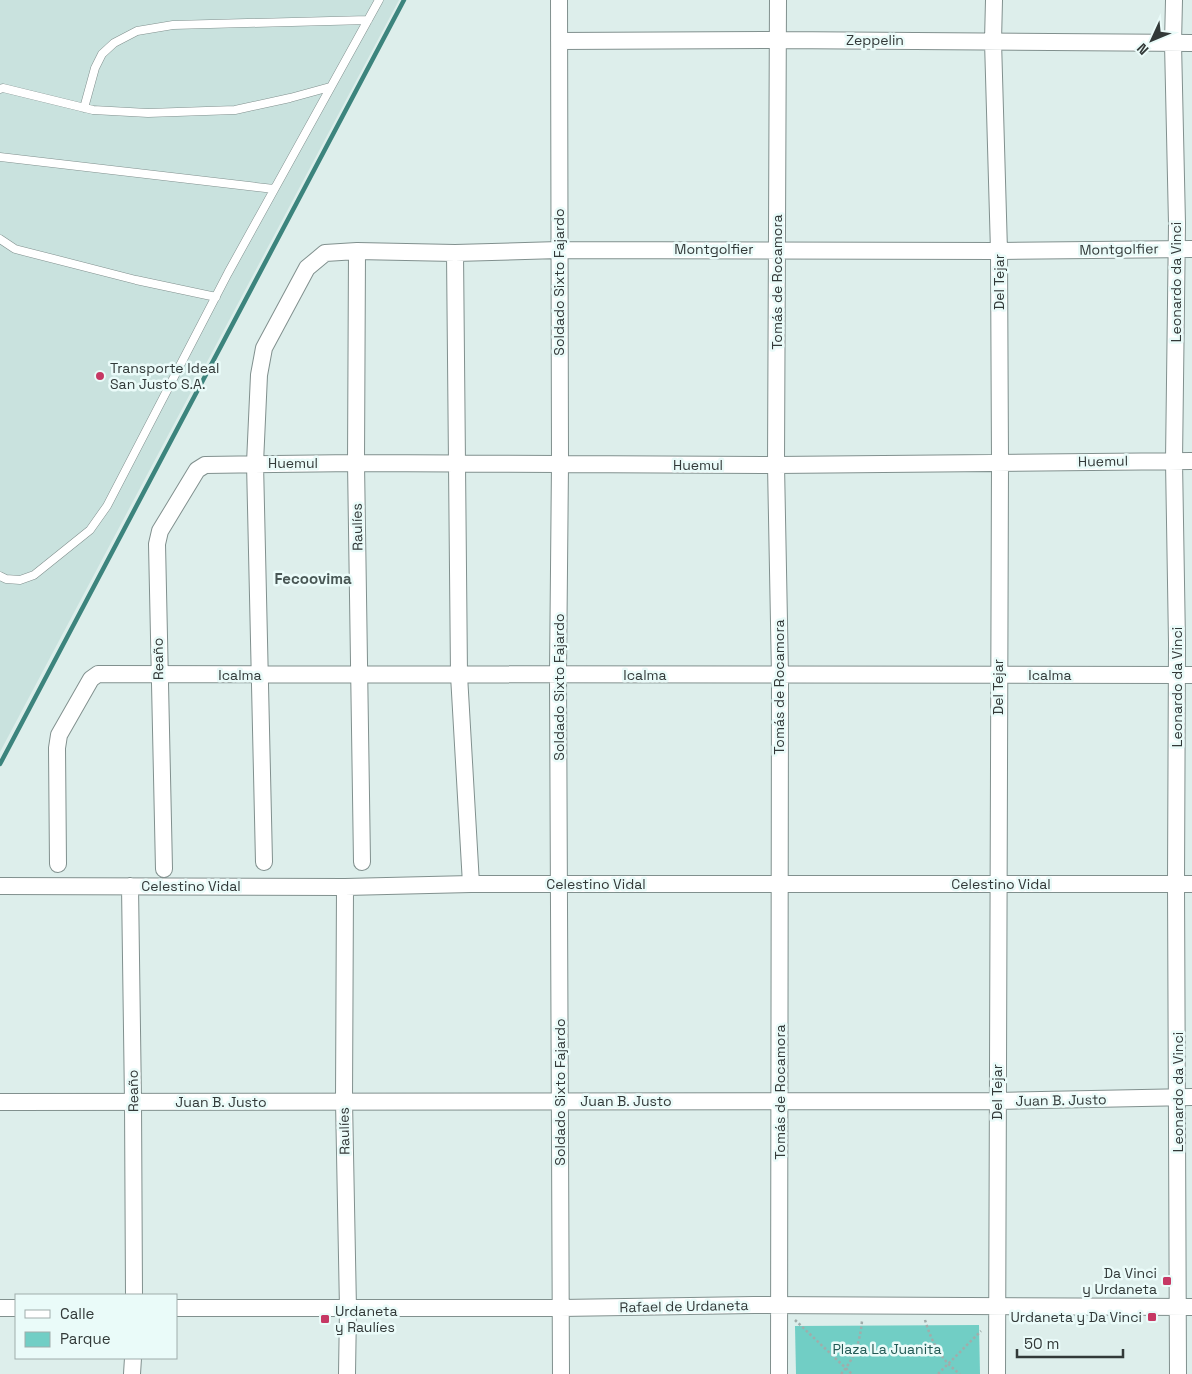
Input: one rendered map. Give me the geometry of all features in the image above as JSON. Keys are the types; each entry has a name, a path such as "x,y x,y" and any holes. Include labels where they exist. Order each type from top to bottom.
{"street":[{"name":"Soldado Sixto Fajardo","path":"559,0 560,464 558,674 561,1374"},
{"name":"Tomás de Rocamora","path":"778,0 776,465 780,675 780,1374"},
{"name":"Del Tejar","path":"994,0 993,41 999,251 1000,462 997,1374"},
{"name":"Leonardo da Vinci","path":"1174,0 1173,43 1185,249 1174,460 1185,675 1185,1307 1178,1374"},
{"name":"Zeppelin","path":"559,41 778,40 1192,43"},
{"name":"Montgolfier","path":"255,464 259,375 264,348 307,268 325,253 357,251 559,250 999,251 1185,249"},
{"name":"Raulíes","path":"357,251 356,463 362,862"},
{"path":"455,252 459,676 471,884"},
{"name":"Huemul","path":"205,464 776,465 1192,461"},
{"name":"Reaño","path":"164,869 157,544 160,531 197,470 205,464"},
{"path":"255,464 264,862"},
{"name":"Icalma","path":"58,864 57,748 59,735 91,679 98,674 459,676 558,674 1185,675"},
{"name":"Celestino Vidal","path":"0,886 345,887 471,884 1184,884"},
{"name":"Reaño","path":"130,886 134,1102 134,1294"},
{"name":"Raulíes","path":"345,887 344,1100 348,1309 347,1374"},
{"name":"Juan B. Justo","path":"0,1102 344,1100 997,1102 1185,1097"},
{"name":"Rafael de Urdaneta","path":"178,1308 348,1309 861,1305 923,1306 997,1311 1185,1307"},
{"path":"0,1308 15,1308"},
{"path":"132,1374 133,1359"}],"lane":[{"path":"0,576 6,579 20,580 34,575 90,530 107,506 274,189 379,0"},
{"path":"84,108 95,68 102,54 114,42 137,32 173,25 368,20"},
{"path":"0,89 3,88 93,110 148,113 235,110 330,87"},
{"path":"0,157 274,189"},
{"path":"0,240 15,249 136,280 216,297"}],"path":[{"path":"780,1305 852,1374"},
{"path":"841,1374 846,1369 857,1348 860,1336 861,1305"},
{"path":"923,1306 930,1336 948,1364 960,1374"},
{"path":"938,1374 997,1311"}],"shaded area":[{"name":"Transporte Ideal San Justo S.A.","path":"0,0 399,0 0,752"}],"green space":[{"name":"Plaza La Juanita","path":"979,1325 980,1374 796,1374 795,1326"}],"waterway":[{"path":"0,764 404,0"}],"place":[{"name":"Transporte Ideal San Justo S.A.","path":"100,376"},
{"name":"Da Vinci y Urdaneta","path":"1167,1281"},
{"name":"Urdaneta y Da Vinci","path":"1152,1317"},
{"name":"Urdaneta y Raulíes","path":"325,1319"}],"district":[{"name":"Fecoovima","path":"313,578"}]}
